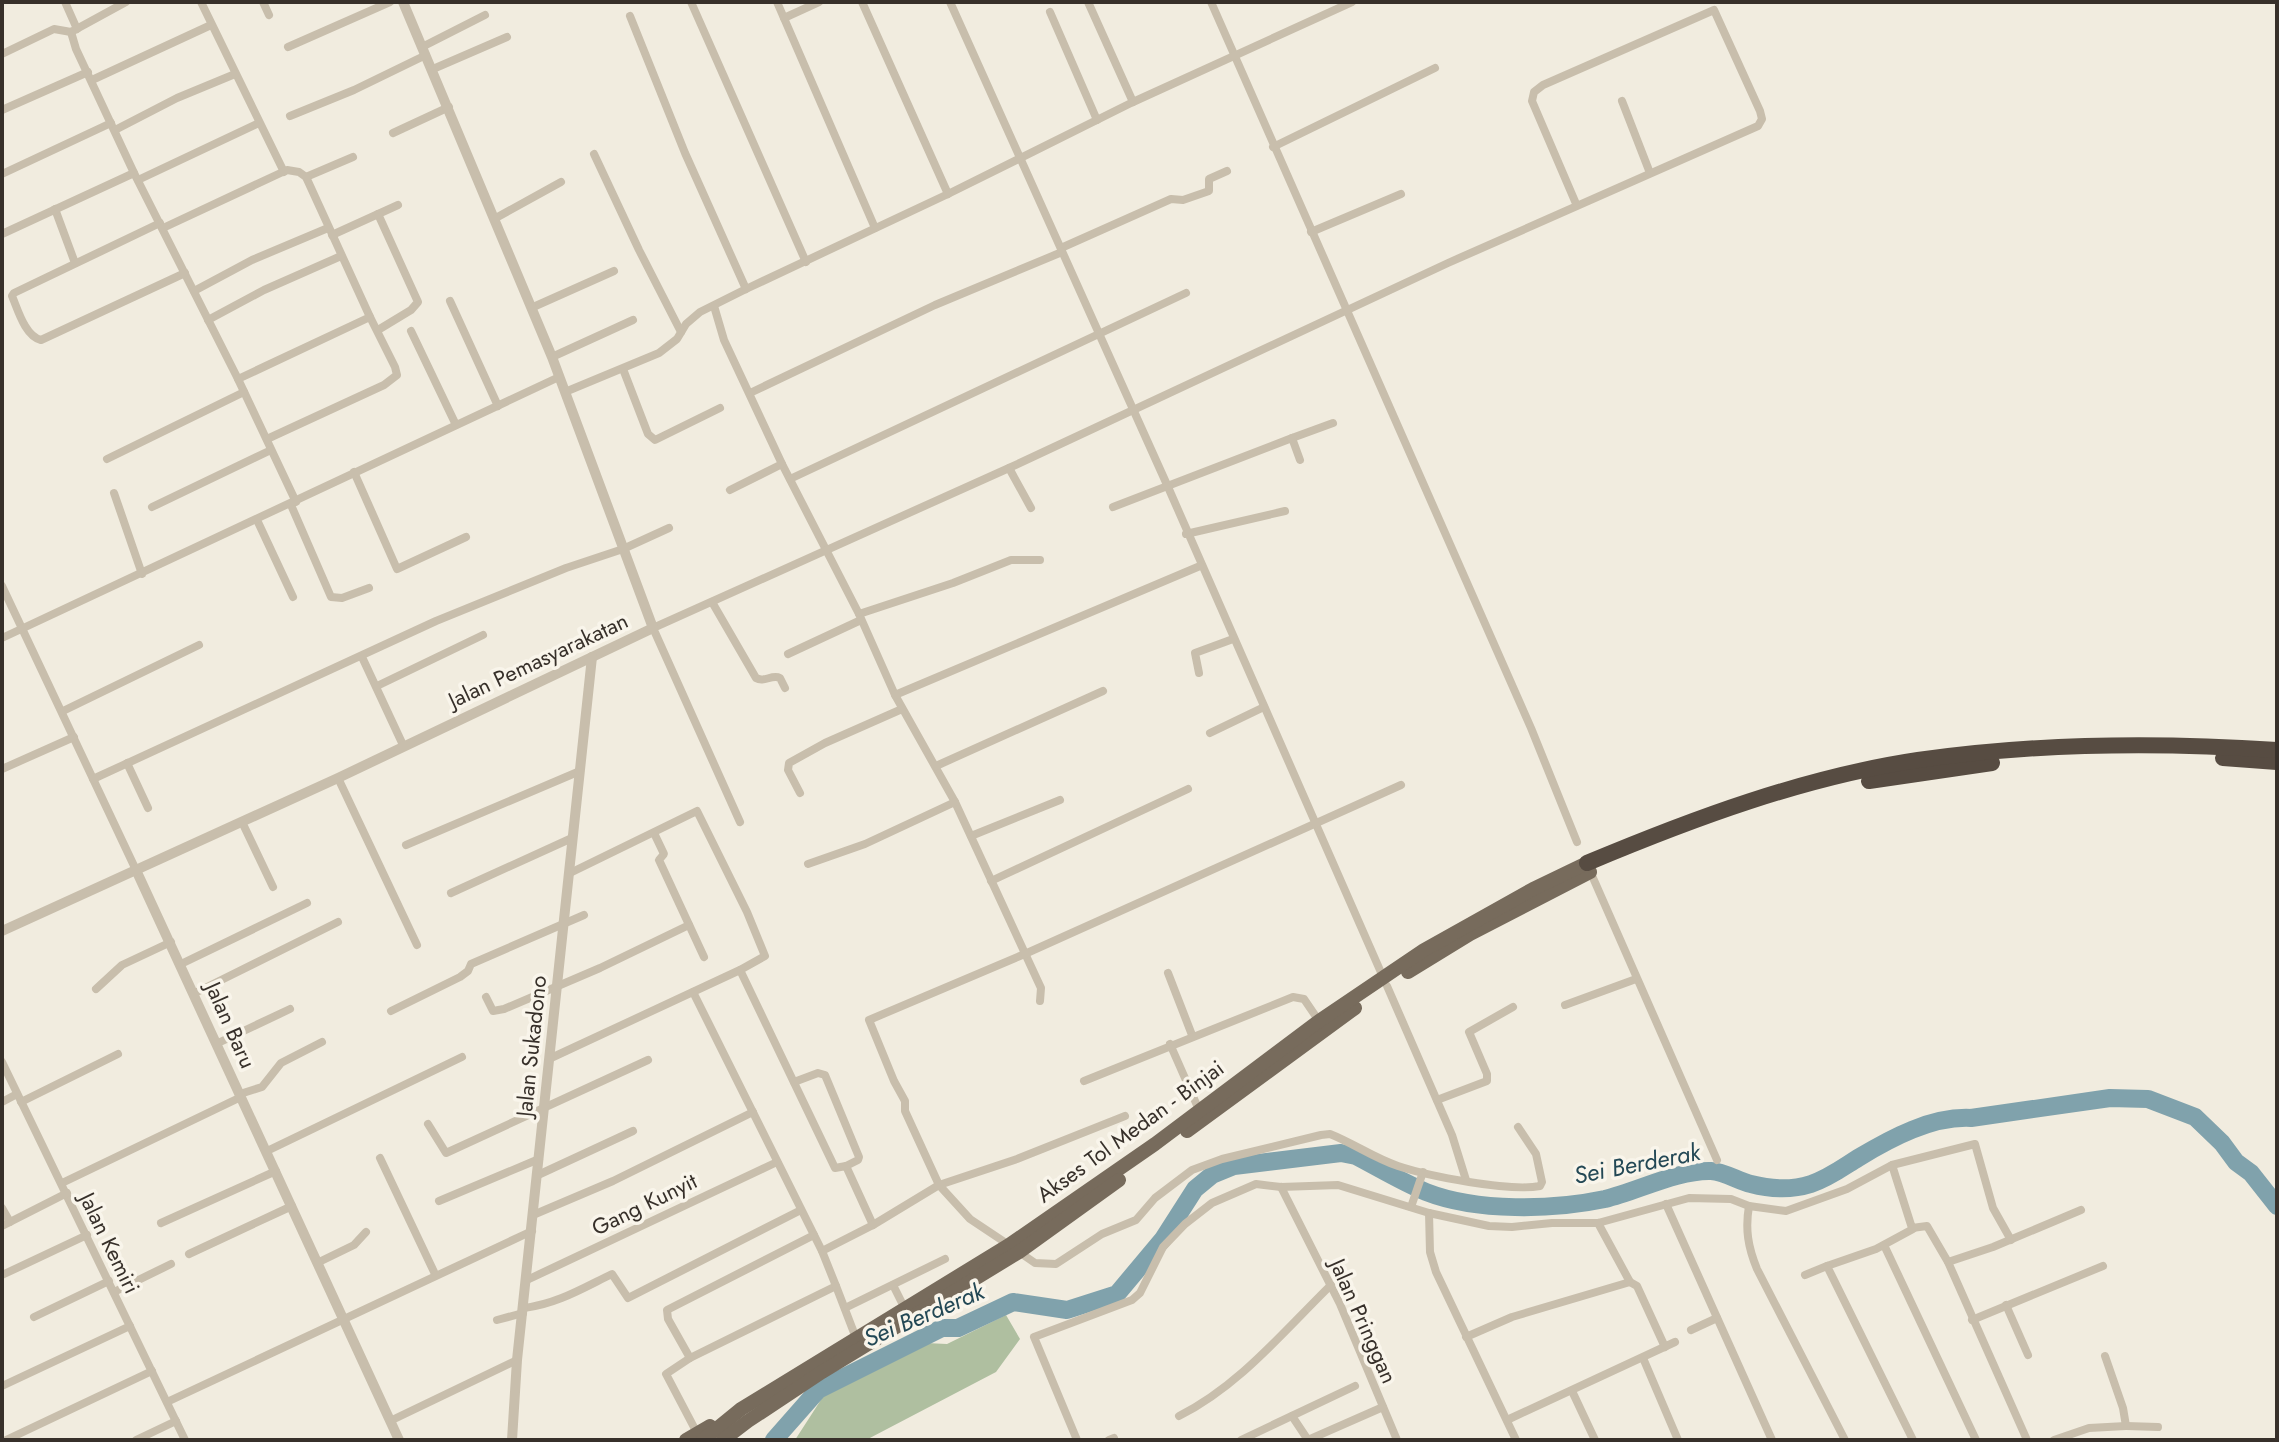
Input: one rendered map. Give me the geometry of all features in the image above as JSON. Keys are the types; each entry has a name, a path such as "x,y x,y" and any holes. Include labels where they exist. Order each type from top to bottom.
{"highway":[{"path":"1588,868 1651,836 1753,801 1827,780 1916,761 2100,745 2194,745 2277,750"},
{"path":"1588,868 1811,795 1888,777 1985,763 2072,756 2193,756 2277,762"}],"main road":[{"name":"Akses Tol Medan - Binjai","path":"1014,1248 1199,1110 1262,1069 1319,1021 1467,930 1588,868"},
{"name":"Akses Tol Medan - Binjai","path":"727,1438 907,1313 1014,1248 1385,981"},
{"name":"Akses Tol Medan - Binjai","path":"695,1438 856,1338 907,1313"}],"street":[{"path":"65,2 90,76 136,177 267,439 331,597 342,598 369,588"},
{"path":"2,54 54,29 74,30 126,2"},
{"path":"201,2 284,172"},
{"path":"263,2 269,15"},
{"path":"288,47 390,2"},
{"name":"Jalan Pemasyarakatan","path":"2,931 338,778 653,628 552,357 403,2"},
{"path":"691,2 806,262"},
{"path":"777,2 875,228"},
{"path":"784,18 819,2"},
{"path":"862,2 948,194"},
{"path":"950,2 1385,981 1452,1135 1466,1180"},
{"path":"1088,2 1133,102"},
{"path":"1211,2 1531,728 1577,842"},
{"path":"565,392 623,369 670,345 700,312 746,289 1133,102 1352,2"},
{"path":"740,822 653,628 1761,123 1760,111 1714,10 1603,57 1534,92 1532,101 1577,206"},
{"path":"1050,12 1097,120"},
{"path":"290,116 354,90 485,15"},
{"path":"630,16 685,153 746,289"},
{"path":"2,110 211,25"},
{"path":"433,69 507,37"},
{"path":"1273,147 1435,68"},
{"path":"2,174 235,74"},
{"path":"1622,101 1650,173"},
{"path":"393,133 449,107"},
{"path":"2,234 259,123"},
{"path":"594,154 681,332"},
{"path":"306,177 353,157"},
{"path":"185,273 41,340 34,338 29,331 12,296 75,263 294,170 306,177 397,375 394,380 267,439"},
{"path":"750,393 935,305 1171,199 1183,200 1209,191 1209,179 1227,171"},
{"path":"494,219 561,182"},
{"path":"1311,232 1401,194"},
{"path":"194,291 252,260 398,205"},
{"path":"55,209 75,263"},
{"path":"378,214 418,302 411,310 378,330"},
{"path":"208,320 264,290 341,256"},
{"path":"531,308 614,271"},
{"path":"790,479 1186,293"},
{"path":"450,301 498,406"},
{"path":"714,306 724,340 782,464 860,617 902,709 936,766 971,836 1041,988 1040,1001"},
{"path":"238,379 370,317"},
{"path":"552,357 633,320"},
{"path":"411,331 456,425"},
{"path":"623,369 648,434 655,440 720,408"},
{"path":"2,638 559,377"},
{"path":"107,459 244,392"},
{"path":"1113,507 1333,423"},
{"path":"1292,438 1300,460"},
{"path":"152,507 271,450"},
{"path":"730,490 782,464"},
{"path":"1009,468 1031,508"},
{"path":"354,472 397,569 466,537"},
{"path":"114,493 142,574"},
{"path":"1186,534 1285,511"},
{"path":"257,520 293,597"},
{"path":"93,779 493,597 623,549 669,528"},
{"path":"788,654 860,617 1011,560 1040,560"},
{"path":"895,695 1200,566"},
{"name":"Jalan Baru","path":"2,586 195,993 399,1440"},
{"path":"712,602 756,678 763,680 777,676 785,688"},
{"path":"377,686 483,635"},
{"path":"1199,673 1195,653 1233,639"},
{"path":"63,711 199,645"},
{"path":"362,657 403,745"},
{"name":"Jalan Sukadono","path":"512,1440 517,1360 592,657"},
{"path":"936,766 1103,691"},
{"path":"1210,733 1264,707"},
{"path":"800,793 788,770 789,763 825,743 902,709"},
{"path":"2,769 74,737"},
{"path":"127,763 148,808"},
{"path":"406,845 580,771"},
{"path":"338,778 417,945"},
{"path":"1401,785 1024,955 869,1020 939,1185 970,1219 1035,1263 1056,1264 1102,1234 1136,1220 1155,1198 1192,1170 1222,1159 1321,1135 1330,1134 1422,1175 1507,1188 1540,1186 1542,1182 1536,1154 1518,1127"},
{"path":"991,881 1188,789"},
{"path":"971,836 1060,800"},
{"path":"808,864 865,844 955,802"},
{"path":"551,1058 765,956 698,812 570,873"},
{"path":"242,822 273,887"},
{"path":"654,833 664,854 659,860 704,957"},
{"path":"451,893 572,838"},
{"path":"1588,868 1717,1160"},
{"path":"181,964 307,903"},
{"path":"391,1011 460,977 471,964 584,915"},
{"path":"195,993 338,922"},
{"path":"486,997 495,1011 558,986 689,925"},
{"path":"96,989 122,965 171,942"},
{"path":"740,970 835,1168 858,1160 825,1075 818,1073 794,1082"},
{"path":"1168,973 1192,1035"},
{"path":"1565,1005 1636,979"},
{"path":"693,992 822,1251 856,1338"},
{"path":"1084,1081 1192,1035 1298,996 1304,999 1319,1021"},
{"path":"1437,1100 1487,1081 1487,1074 1469,1032 1513,1007"},
{"path":"218,1043 290,1009"},
{"path":"62,1183 262,1087 281,1063 322,1042"},
{"path":"1170,1044 1199,1110"},
{"path":"2,1102 19,1098 118,1054"},
{"path":"267,1151 462,1057"},
{"path":"428,1124 445,1153 648,1060"},
{"name":"Jalan Kemiri","path":"2,1062 185,1440"},
{"path":"533,1215 613,1181 753,1112"},
{"path":"822,1251 873,1225 939,1185 1017,1159 1125,1116"},
{"path":"538,1175 633,1131"},
{"path":"1077,1440 1034,1340 1074,1320 1132,1300 1140,1293 1163,1247 1185,1224 1212,1203 1256,1184 1281,1187 1338,1185 1412,1205 1429,1213 1501,1227 1598,1223 1689,1198 1731,1199 1749,1206 1786,1211 1847,1189 1892,1165 1975,1144 1993,1208 2011,1240"},
{"path":"380,1158 435,1274"},
{"path":"439,1201 539,1159"},
{"name":"Gang Kunyit","path":"527,1280 777,1162"},
{"path":"1892,1165 1913,1229"},
{"path":"846,1166 873,1225"},
{"path":"161,1223 276,1171"},
{"path":"1412,1205 1422,1175"},
{"name":"Jalan Pringgan","path":"1281,1187 1331,1285 1397,1440"},
{"path":"2,1208 6,1224 67,1193"},
{"path":"1666,1204 1772,1440"},
{"path":"189,1254 292,1206"},
{"path":"1749,1206 1745,1225 1757,1269 1845,1440"},
{"path":"497,1320 564,1298 612,1274 628,1298 801,1210"},
{"path":"1948,1262 2011,1240 2081,1210"},
{"path":"1429,1213 1432,1260 1516,1440"},
{"path":"1598,1223 1630,1282 1637,1286 1665,1347"},
{"path":"1805,1275 1884,1245 1913,1229 1927,1226 1948,1262 2027,1440"},
{"path":"167,1402 532,1230"},
{"path":"317,1263 354,1245 366,1232"},
{"path":"2,1275 87,1235"},
{"path":"690,1358 668,1319 667,1310 814,1235"},
{"path":"1884,1245 1976,1440"},
{"path":"845,1308 945,1259"},
{"path":"114,1292 171,1264"},
{"path":"1827,1266 1913,1440"},
{"path":"1972,1320 2103,1266"},
{"path":"34,1317 109,1281"},
{"path":"1466,1337 1512,1317 1630,1282"},
{"path":"893,1285 907,1313"},
{"path":"1179,1416 1196,1408 1235,1380 1331,1285"},
{"path":"695,1438 666,1376 668,1371 836,1286"},
{"path":"2006,1305 2028,1355"},
{"path":"1691,1330 1717,1318"},
{"path":"2,1386 130,1326"},
{"path":"1507,1420 1675,1342"},
{"path":"2105,1356 2126,1426"},
{"path":"1643,1358 1678,1440"},
{"path":"390,1421 517,1360"},
{"path":"6,1440 152,1371"},
{"path":"1241,1440 1355,1386"},
{"path":"1572,1391 1595,1440"},
{"path":"1292,1416 1308,1440 1383,1407"},
{"path":"136,1440 176,1421"},
{"path":"2054,1440 2089,1428 2158,1427"}],"green space":[{"path":"1006,1315 1020,1339 996,1372 866,1440 795,1440 826,1392 926,1343 947,1344"}],"waterway":[{"name":"Sei Berderak","path":"774,1440 818,1390 942,1328 958,1328 1013,1302 1067,1310 1117,1294 1163,1239 1195,1189 1212,1175 1234,1166 1341,1153 1356,1156 1417,1188 1446,1198 1491,1206 1539,1207 1605,1199 1672,1177 1698,1172 1716,1172 1766,1187 1804,1186 1830,1176 1898,1136 1942,1121 2110,1098 2148,1099 2195,1117 2222,1143 2236,1162 2251,1173 2277,1206"}]}
